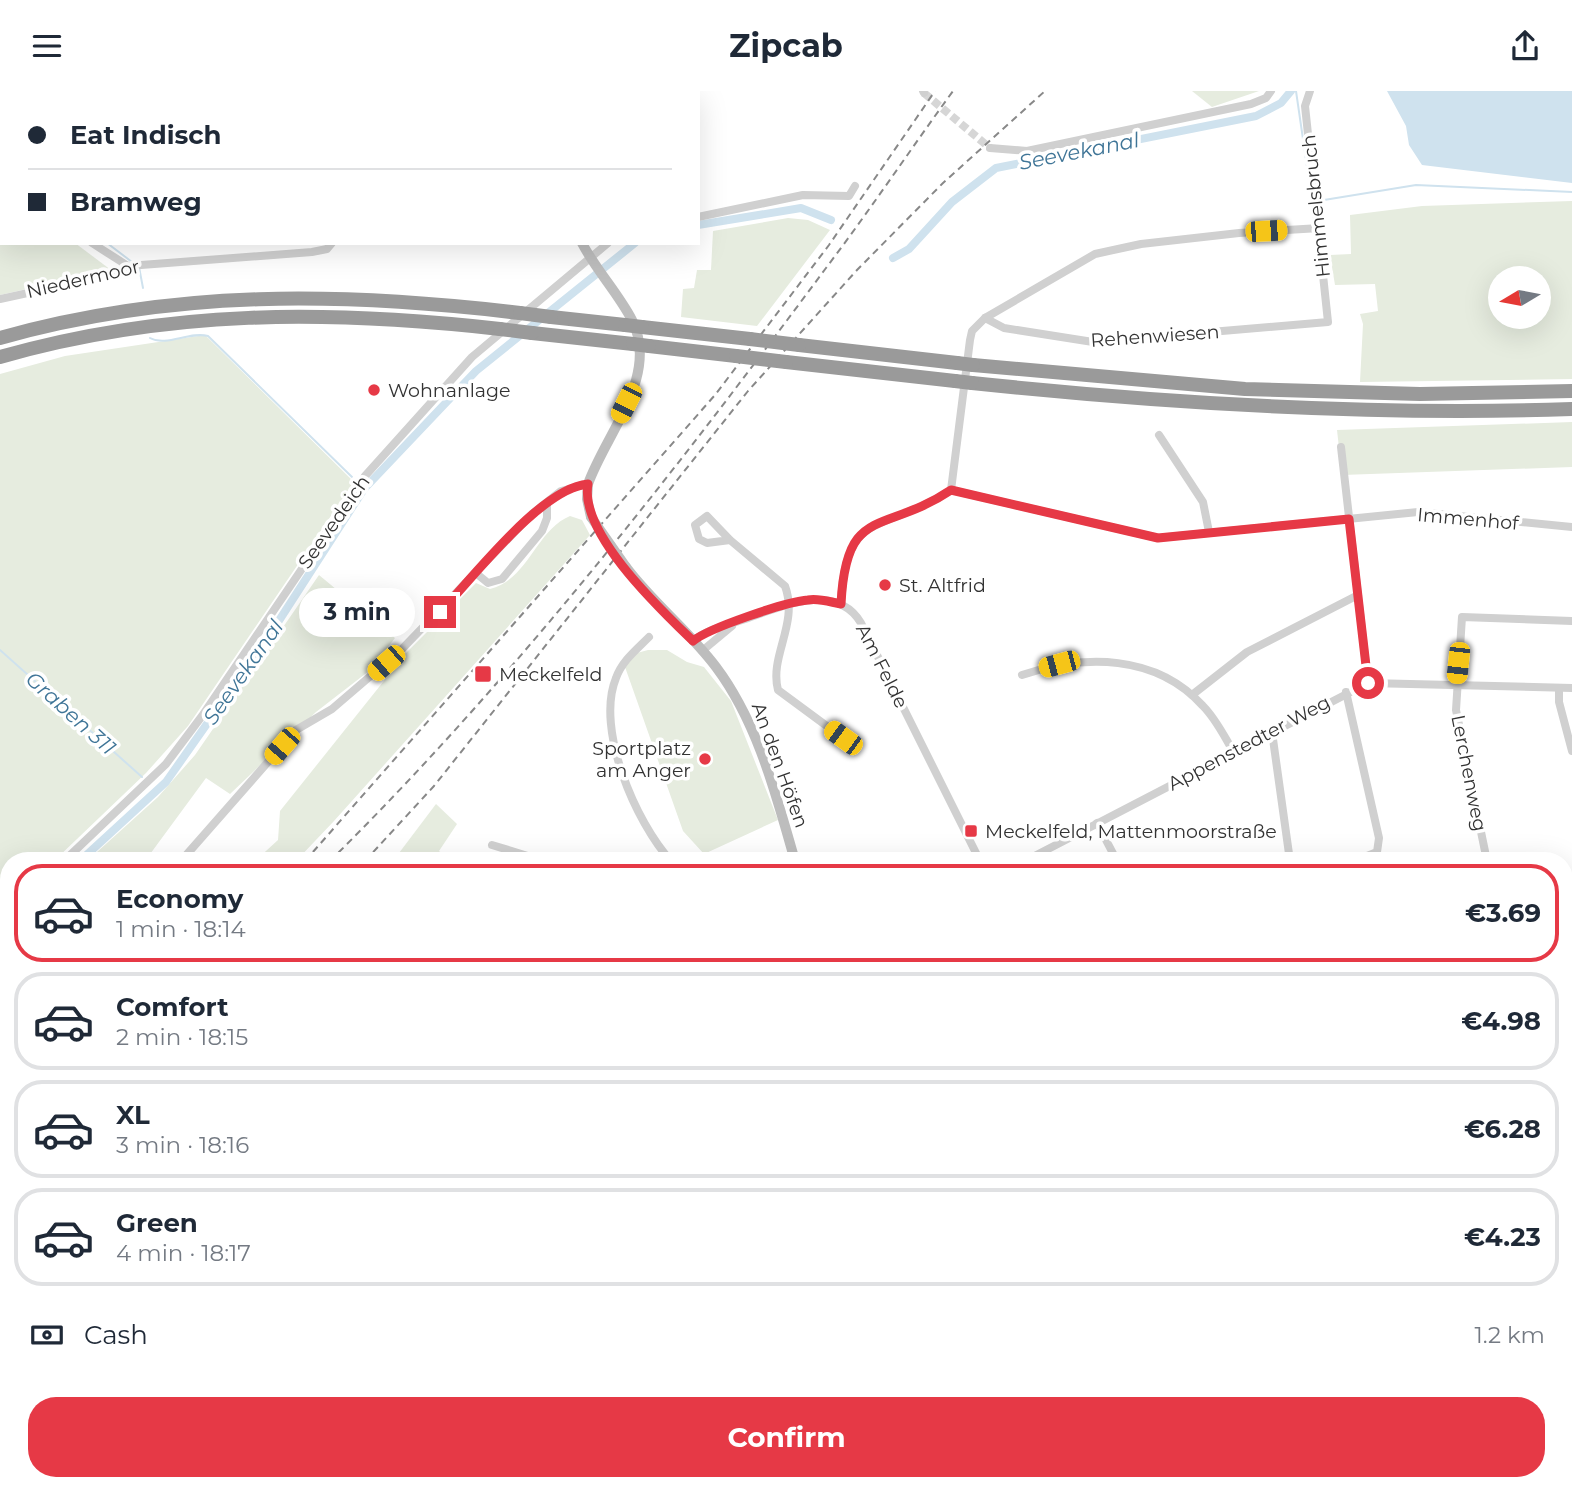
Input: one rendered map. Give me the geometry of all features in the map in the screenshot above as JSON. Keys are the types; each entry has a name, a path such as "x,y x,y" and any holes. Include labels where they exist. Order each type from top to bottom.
{"highway":[{"path":"0,338 111,312 245,298 350,297 520,313 973,365 1245,389 1420,394 1572,391"},
{"path":"0,357 114,330 246,316 347,315 500,329 1121,399 1241,407 1416,412 1572,409"}],"street":[{"path":"990,148 1027,151 1175,121 1251,104 1266,98 1271,91"},
{"name":"Himmelsbruch","path":"1310,91 1305,106 1328,322"},
{"path":"700,217 803,195 839,198 849,196 855,186"},
{"path":"841,604 844,566 858,536 875,524 915,511 951,490 970,340 972,331 985,318 1095,254 1141,244 1226,234 1320,228"},
{"path":"95,245 128,266"},
{"name":"Niedermoor","path":"0,299 110,275 128,266 313,252 327,249 330,245"},
{"path":"189,852 296,730 332,709 402,649 532,514 566,489 588,484 636,381 641,361 638,335 631,319 583,245"},
{"name":"Seevedeich","path":"73,852 166,764 202,716 365,476 472,357 593,261 606,245"},
{"name":"Rehenwiesen","path":"985,318 1004,328 1093,342 1328,322"},
{"path":"1159,435 1203,502 1209,531"},
{"path":"1340,447 1368,683"},
{"name":"An den Höfen","path":"588,484 587,499 591,517 626,567 727,682 748,721 792,852"},
{"name":"Immenhof","path":"951,490 1158,538 1418,512 1572,527"},
{"path":"477,574 488,583 506,575 545,526 547,503"},
{"path":"730,540 785,586 789,604 777,675 778,690 843,738"},
{"path":"1192,695 1247,653 1358,595"},
{"name":"Am Felde","path":"693,641 700,635 809,599 841,604 861,623 976,852"},
{"name":"Lerchenweg","path":"1485,852 1460,735 1456,685 1462,617 1572,621"},
{"path":"702,651 737,622"},
{"path":"649,637 623,663 615,680 611,699 612,718 616,750 627,790 654,841 663,852"},
{"path":"1022,675 1076,661 1126,663 1166,677 1192,695 1215,721 1233,751"},
{"name":"Appenstedter Weg","path":"1042,852 1346,692 1368,683 1572,688"},
{"path":"1559,688 1559,702 1572,751"},
{"path":"1346,692 1379,838 1377,852"},
{"path":"1272,732 1289,852"},
{"path":"1097,823 1112,852"},
{"path":"492,845 515,852"}],"shaded area":[{"path":"1192,91 1259,91 1212,107"},
{"path":"1572,201 1572,379 1360,382 1363,324 1360,314 1378,311 1375,284 1335,285 1330,255 1351,254 1350,215 1422,206"},
{"path":"788,218 808,220 830,230 757,326 681,317 683,289 694,288 697,270 711,270 713,231"},
{"path":"0,245 78,245 111,270 0,295"},
{"path":"205,335 354,482 188,726 146,773 63,852 0,852 0,374 65,356"},
{"path":"1572,422 1572,467 1342,475 1337,430"},
{"path":"570,516 582,520 590,535 305,852 265,852 278,840 280,811 407,652 476,583 490,589 514,576 558,523"},
{"path":"319,575 395,638 369,671 316,712 230,794 206,778 152,852 97,852 158,797 195,755"},
{"name":"Sportplatz am Anger","path":"667,650 687,662 704,667 731,701 778,820 708,852 702,852 683,831 625,667 637,653"},
{"path":"436,804 457,824 440,852 400,852"}],"water":[{"path":"1387,91 1572,91 1572,183 1422,165 1409,145 1406,126"}],"waterway":[{"name":"Seevekanal","path":"893,258 909,249 952,202 996,168 1256,116 1281,103 1291,91"},
{"path":"1296,91 1311,194"},
{"path":"1324,200 1416,185 1572,192"},
{"name":"Seevekanal","path":"700,225 801,208 831,220"},
{"path":"110,245 132,262"},
{"name":"Seevekanal","path":"90,852 166,782 271,633 364,489 476,371 633,245"},
{"path":"139,267 143,288"},
{"path":"150,338 163,341 194,335 208,336 352,477"},
{"name":"Graben 311","path":"0,650 142,777"}],"tunnel":[{"path":"924,93 990,148"}],"railway":[{"path":"313,852 715,395 829,245 935,91"},
{"path":"339,852 463,721 589,574 710,422 858,224 953,91"},
{"path":"373,852 434,786 748,391 857,270 943,183 1045,91"}],"place":[{"name":"Wohnanlage","path":"374,390"},
{"name":"St. Altfrid","path":"885,585"},
{"name":"Meckelfeld","path":"483,674"},
{"name":"Sportplatz am Anger","path":"705,759"},
{"name":"Meckelfeld, Mattenmoorstraße","path":"971,831"}],"route":[{"path":"440,612 532,514 566,489 588,484 587,505 600,533 638,583 693,641 711,630 809,599 841,604 847,554 858,536 866,528 915,511 951,490 1158,538 1349,519 1368,683"}]}
